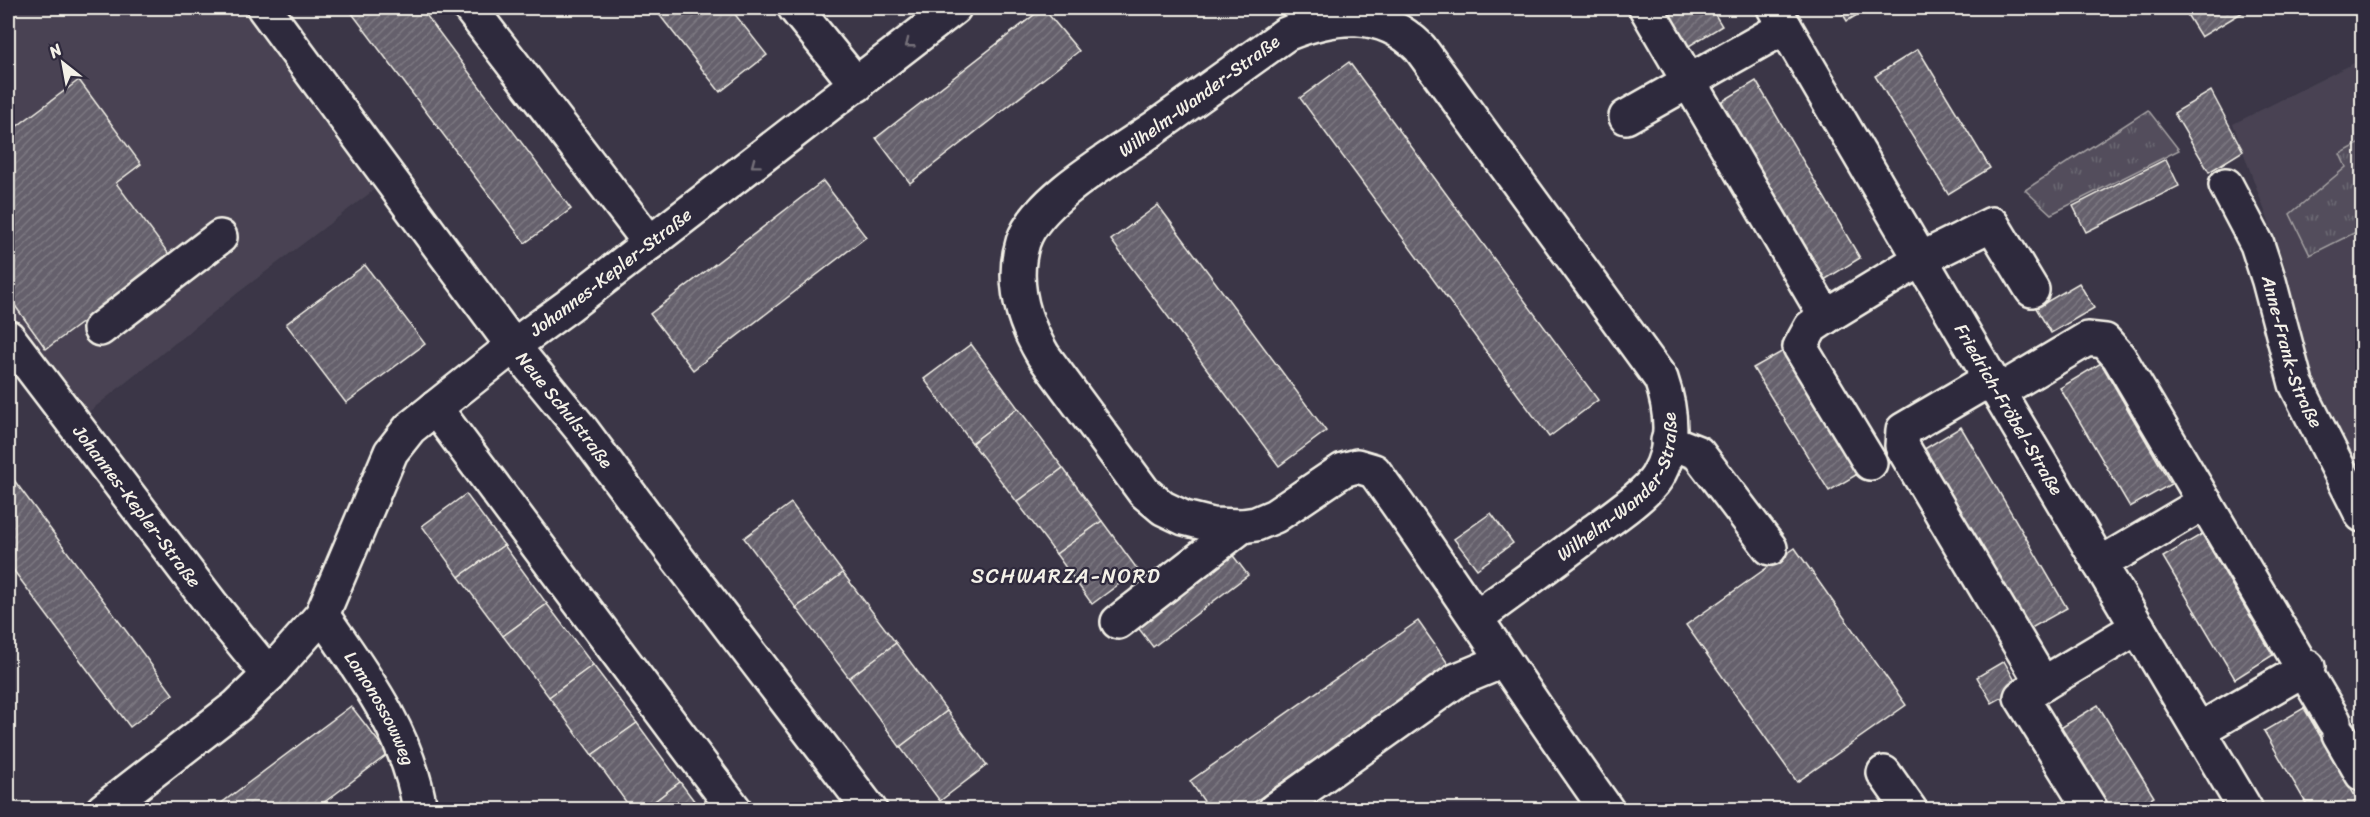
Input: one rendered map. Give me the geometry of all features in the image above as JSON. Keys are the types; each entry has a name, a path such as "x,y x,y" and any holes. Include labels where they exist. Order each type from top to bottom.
{"street":[{"name":"Neue Schulstraße","path":"264,8 513,346 582,430 870,810"},
{"path":"470,8 650,243"},
{"path":"795,8 856,85"},
{"name":"Johannes-Kepler-Straße","path":"103,810 237,706 269,675 322,615 391,452 410,428 513,346 954,8"},
{"path":"1646,8 1826,317"},
{"path":"1626,117 1689,81 1780,17"},
{"name":"Friedrich-Fröbel-Straße","path":"1780,17 1994,386 2246,810"},
{"name":"Wilhelm-Wander-Straße","path":"1476,618 1631,504 1656,478 1667,453 1670,424 1668,401 1660,379 1420,48 1412,40 1390,27 1365,19 1335,19 1311,24 1286,34 1073,184 1037,217 1023,241 1018,269 1023,312 1032,337 1144,492 1163,508 1184,518 1212,525 1256,524 1275,516 1342,470 1357,466 1374,471 1607,810"},
{"name":"Anne-Frank-Straße","path":"2226,185 2257,244 2296,384 2362,515"},
{"path":"1870,463 1800,347 1810,327 1921,260 1992,224 2032,290"},
{"path":"100,329 220,237"},
{"name":"Johannes-Kepler-Straße","path":"8,337 212,605 269,675"},
{"path":"2043,684 1902,446 1904,430 2086,339 2105,341 2120,357 2306,668 2362,774"},
{"path":"435,408 735,810"},
{"path":"1668,441 1698,453 1770,548"},
{"path":"2100,564 2205,502"},
{"path":"1118,622 1242,526"},
{"name":"Lomonossowweg","path":"322,615 368,681 390,720 406,754 420,810"},
{"path":"2091,810 2021,697 2138,627"},
{"path":"1275,810 1457,680 1503,661"},
{"path":"2199,730 2306,668"},
{"path":"1884,773 1910,810"}],"shaded area":[{"path":"8,8 241,8 374,190 239,292 80,419 8,323"},
{"path":"2362,59 2362,490 2306,378 2289,322 2286,269 2233,124"}],"green space":[{"path":"2148,110 2179,150 2051,214 2025,190"},
{"path":"2362,142 2362,185 2357,188 2362,200 2362,229 2310,255 2290,214 2346,167 2340,154"}],"building":[{"path":"348,8 421,8 571,209 525,243"},
{"path":"654,8 730,8 767,55 720,92"},
{"path":"1043,8 1079,51 910,183 876,138"},
{"path":"1659,8 1711,8 1722,26 1684,49"},
{"path":"1839,8 1869,8 1847,21"},
{"path":"2183,8 2247,8 2248,9 2201,37"},
{"path":"1918,49 1990,168 1948,194 1875,76"},
{"path":"1349,62 1598,400 1549,437 1300,98"},
{"path":"79,80 141,164 116,183 171,257 46,349 8,296 8,133"},
{"path":"1756,81 1860,258 1821,282 1716,105"},
{"path":"2211,91 2243,151 2209,172 2174,113"},
{"path":"2166,159 2179,186 2086,232 2073,206"},
{"path":"823,181 866,237 693,370 650,314"},
{"path":"1158,205 1326,431 1279,466 1111,240"},
{"path":"365,265 425,344 346,403 286,324"},
{"path":"2079,283 2094,308 2051,333 2036,308"},
{"path":"971,344 1018,408 972,443 924,379"},
{"path":"1785,350 1861,472 1829,491 1753,368"},
{"path":"2101,363 2171,484 2130,507 2060,388"},
{"path":"1018,408 1063,468 1017,502 972,443"},
{"path":"1961,427 2067,608 2026,631 1921,451"},
{"path":"1063,468 1102,521 1056,554 1017,502"},
{"path":"8,472 173,694 130,727 8,563"},
{"path":"466,494 504,545 459,577 422,526"},
{"path":"791,503 843,573 796,608 744,538"},
{"path":"1491,513 1513,543 1477,569 1454,539"},
{"path":"1102,521 1138,570 1092,604 1056,554"},
{"path":"2202,534 2273,655 2235,679 2163,557"},
{"path":"504,545 547,604 503,636 459,577"},
{"path":"1795,548 1906,705 1797,782 1686,625"},
{"path":"1231,553 1248,575 1153,647 1136,625"},
{"path":"843,573 896,643 849,678 796,608"},
{"path":"547,604 593,665 549,697 503,636"},
{"path":"1418,621 1449,665 1243,810 1210,810 1190,781"},
{"path":"896,643 947,711 900,747 849,678"},
{"path":"2004,661 2019,688 1992,703 1977,677"},
{"path":"593,665 637,723 592,755 549,697"},
{"path":"2098,705 2154,797 2132,810 2101,810 2054,732"},
{"path":"351,706 388,754 314,810 212,810"},
{"path":"2304,708 2362,810 2310,810 2264,731"},
{"path":"947,711 987,765 940,801 900,747"},
{"path":"637,723 680,782 643,810 632,810 592,755"},
{"path":"680,782 701,810 643,810"}],"district":[{"name":"SCHWARZA-NORD","path":"1066,576"}]}
